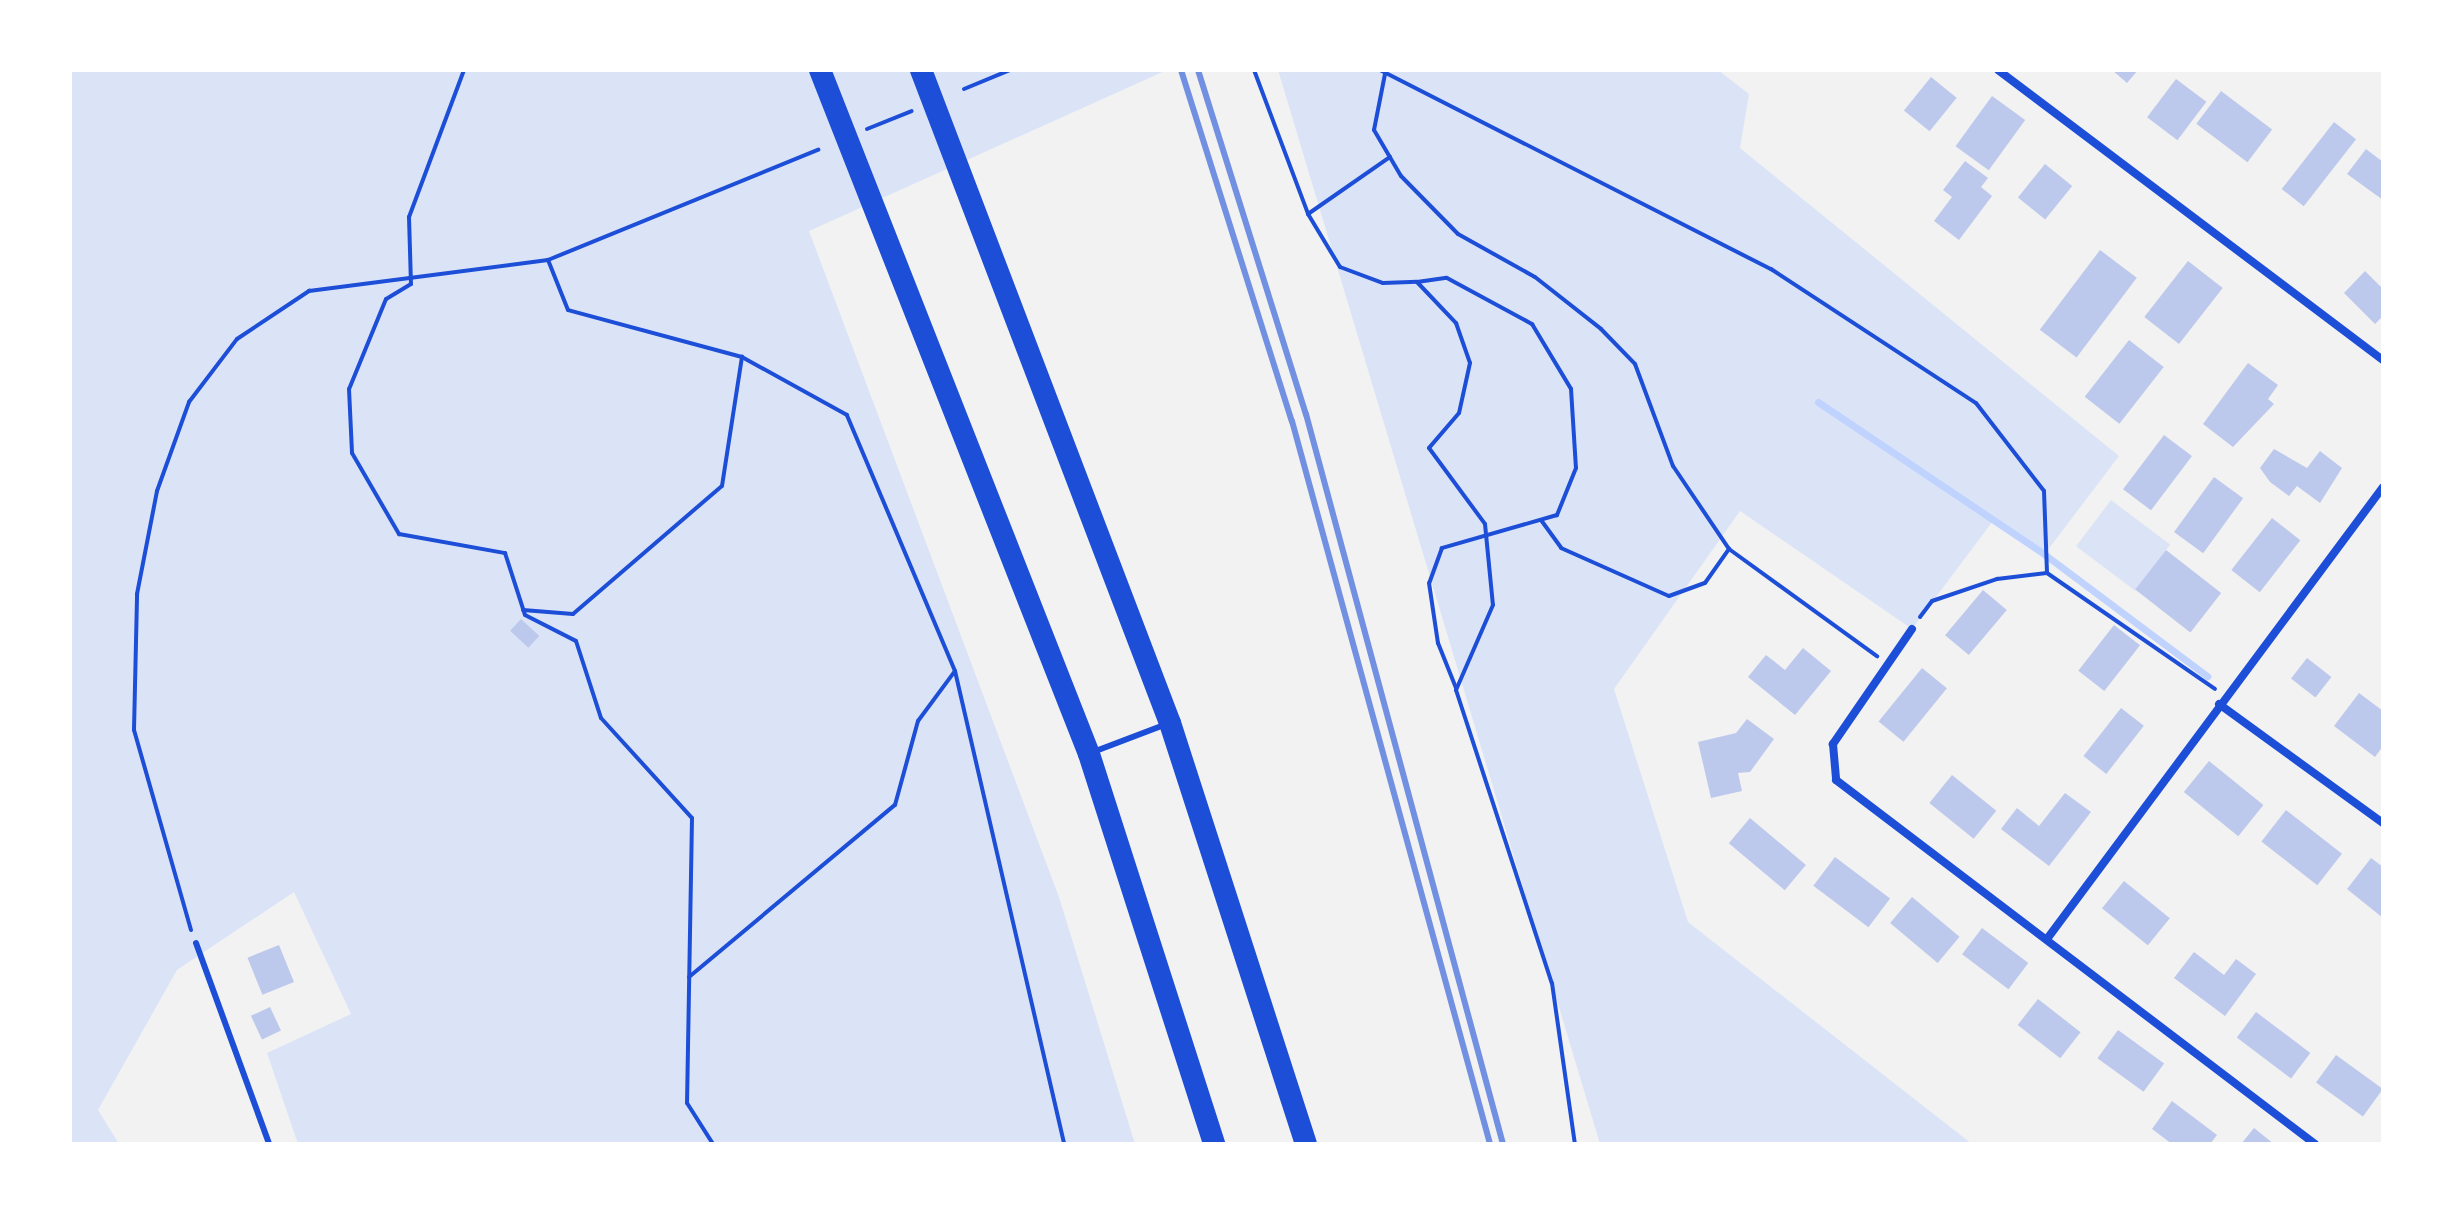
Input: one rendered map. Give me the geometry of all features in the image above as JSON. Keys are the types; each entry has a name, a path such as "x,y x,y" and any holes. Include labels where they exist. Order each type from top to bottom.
{"highway":[{"path":"820,70 1089,754 1214,1144"},
{"path":"921,70 1170,723 1306,1144"}],"street":[{"path":"1998,70 2383,360"},
{"path":"2047,939 2383,487"},
{"path":"1912,629 1833,744 1836,780 2315,1144"},
{"path":"2222,700 2383,823"}],"lane":[{"path":"1089,754 1170,723"},
{"path":"196,943 269,1144"}],"path":[{"path":"411,278 409,217 464,70"},
{"path":"964,89 1010,70"},
{"path":"1254,70 1308,214 1340,267 1383,283 1447,278 1532,324 1571,389 1576,468 1557,515 1487,538 1442,548 1429,583 1438,643 1552,983 1575,1144"},
{"path":"1887,664 1729,549 1673,466 1635,364 1535,277 1458,234 1390,157 1374,130 1383,72 1771,269 1976,403 2044,491 2047,573"},
{"path":"867,129 912,111"},
{"path":"196,943 134,730 137,594 157,491 189,402 237,339 309,291 548,260 818,150"},
{"path":"1308,214 1390,157"},
{"path":"548,260 568,310 742,357 847,415 955,671 1064,1144"},
{"path":"411,278 386,299 349,389 352,453 399,534 505,553 523,610 576,641 601,718 692,818 687,1103 713,1144"},
{"path":"1417,282 1456,323 1470,363 1459,413 1429,448 1485,524 1487,538 1493,605 1456,690"},
{"path":"523,610 573,614 722,486 742,357"},
{"path":"1541,520 1561,548 1669,596 1705,583 1729,549"},
{"path":"1912,629 1932,601 1997,579 2047,573 2222,700"},
{"path":"689,977 895,805 918,721 955,671"}],"shaded area":[{"path":"70,70 1167,70 809,231 1059,897 1135,1144 298,1144 267,1053 351,1014 294,892 177,970 98,1110 119,1144 70,1144"},
{"path":"1278,70 1718,70 1749,94 1740,148 2119,456 2044,555 1993,521 1912,629 1740,511 1614,689 1688,922 1972,1144 1600,1144"},
{"path":"2111,500 2170,545 2135,591 2076,546"}],"building":[{"path":"2112,70 2138,70 2127,83"},
{"path":"1931,77 1957,98 1930,131 1904,110"},
{"path":"2176,79 2206,102 2177,140 2147,117"},
{"path":"2221,91 2272,130 2247,162 2196,124"},
{"path":"1992,96 2025,120 1989,170 1956,146"},
{"path":"2334,122 2356,139 2304,206 2282,189"},
{"path":"2366,149 2383,162 2383,200 2347,174"},
{"path":"1965,161 1988,178 1981,187 1992,196 1959,240 1934,221 1952,197 1943,190"},
{"path":"2045,164 2072,186 2045,219 2018,197"},
{"path":"2100,250 2137,278 2077,358 2040,330"},
{"path":"2188,261 2223,288 2179,344 2144,317"},
{"path":"2365,271 2383,289 2383,316 2375,324 2344,293"},
{"path":"2129,340 2164,367 2119,424 2085,397"},
{"path":"2248,363 2278,385 2268,399 2274,404 2233,447 2203,424"},
{"path":"2164,435 2192,456 2151,510 2123,489"},
{"path":"2274,449 2307,468 2320,451 2342,468 2320,503 2297,486 2289,496 2270,482 2260,468"},
{"path":"2214,477 2243,498 2203,553 2174,532"},
{"path":"2272,518 2300,540 2260,592 2231,570"},
{"path":"2166,550 2221,593 2190,632 2135,589"},
{"path":"1983,590 2007,610 1969,655 1945,635"},
{"path":"521,619 539,636 528,648 510,631"},
{"path":"2114,625 2140,645 2104,691 2078,671"},
{"path":"1803,648 1831,671 1795,715 1748,677 1766,655 1785,670"},
{"path":"2307,658 2331,677 2315,698 2291,678"},
{"path":"1922,668 1947,688 1903,742 1879,722"},
{"path":"2359,693 2383,711 2383,746 2375,757 2334,726"},
{"path":"2121,708 2144,726 2106,774 2083,756"},
{"path":"1747,719 1774,739 1750,772 1738,773 1742,791 1711,798 1698,742 1736,733"},
{"path":"2209,761 2263,805 2238,836 2184,792"},
{"path":"1952,775 1996,811 1974,839 1929,803"},
{"path":"2065,793 2091,812 2049,866 2001,829 2017,808 2039,826"},
{"path":"2286,810 2342,854 2317,885 2261,842"},
{"path":"1750,818 1806,865 1785,890 1729,843"},
{"path":"1835,857 1890,899 1868,927 1813,886"},
{"path":"2371,858 2383,867 2383,918 2347,889"},
{"path":"2124,881 2170,918 2148,945 2102,908"},
{"path":"1912,897 1959,937 1938,963 1890,923"},
{"path":"1982,928 2028,963 2008,989 1962,954"},
{"path":"279,945 294,982 262,995 247,958"},
{"path":"2194,952 2224,975 2236,959 2256,974 2225,1016 2174,978"},
{"path":"2038,999 2081,1032 2060,1058 2018,1025"},
{"path":"270,1007 281,1031 262,1039 251,1016"},
{"path":"2256,1012 2310,1053 2291,1078 2237,1038"},
{"path":"2118,1030 2164,1064 2144,1092 2097,1058"},
{"path":"2336,1055 2383,1089 2363,1117 2316,1083"},
{"path":"2172,1101 2217,1135 2210,1144 2172,1144 2152,1129"},
{"path":"2254,1128 2274,1144 2241,1144"}],"waterway":[{"path":"1818,402 2040,551 2207,676"}],"railway":[{"path":"1181,70 1292,421 1490,1144"},
{"path":"1198,70 1306,414 1503,1144"}]}
